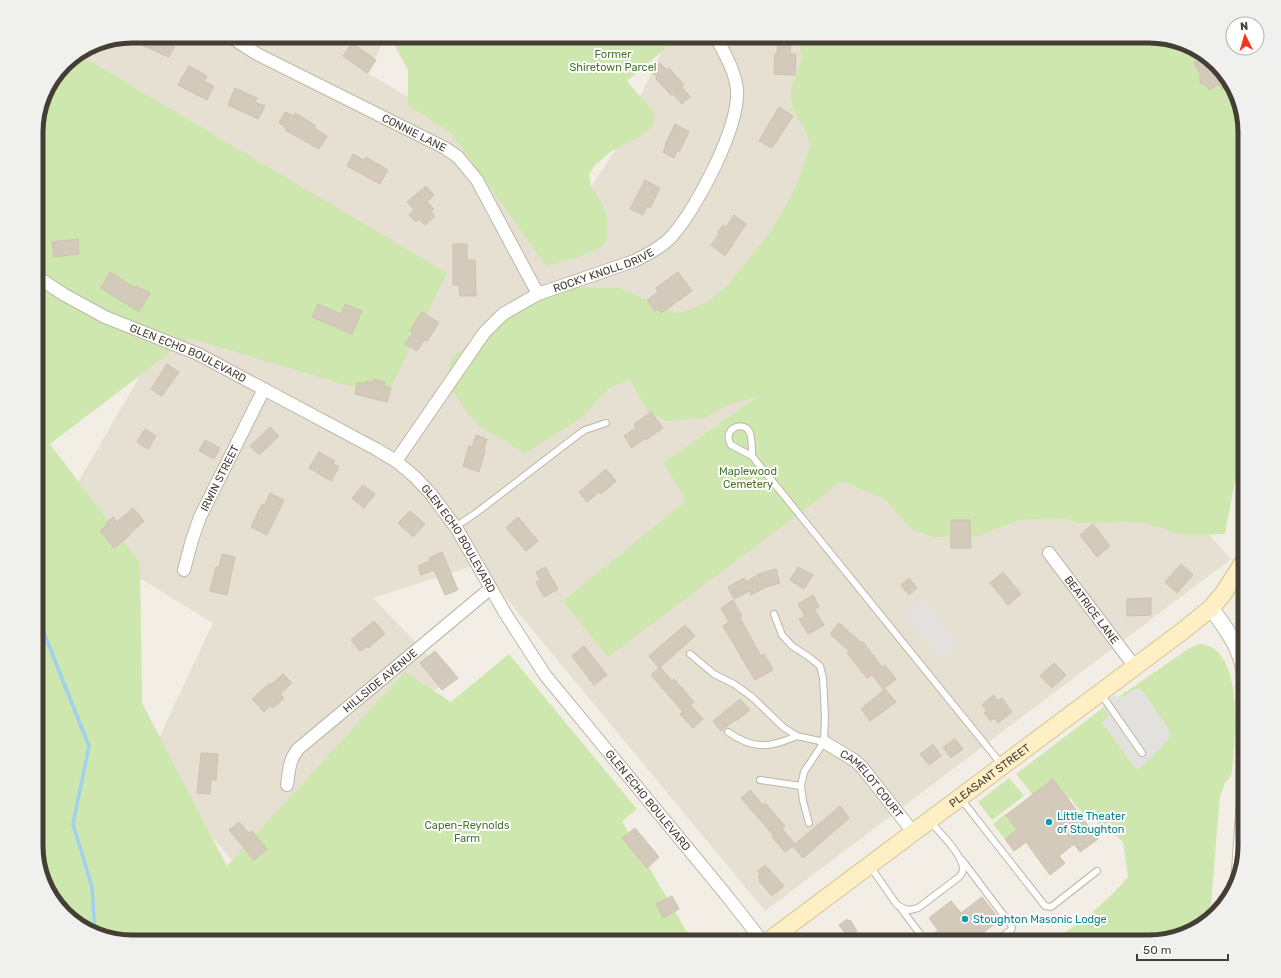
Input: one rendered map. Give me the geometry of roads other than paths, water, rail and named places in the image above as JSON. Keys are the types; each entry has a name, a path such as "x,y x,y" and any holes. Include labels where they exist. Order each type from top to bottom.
{"main road":[{"name":"PLEASANT STREET","path":"777,935 929,820 1004,767 1184,630 1211,608 1223,594 1238,571"}],"street":[{"name":"CONNIE LANE","path":"240,43 257,54 445,148 458,157 477,180 538,294"},
{"name":"ROCKY KNOLL DRIVE","path":"396,461 484,333 503,314 538,294 634,261 660,247 672,237 682,224 709,179 728,134 735,112 737,90 734,74 719,43"},
{"name":"GLEN ECHO BOULEVARD","path":"43,281 63,294 105,317 184,347 264,389 376,449 396,461 415,477 431,494 455,527 521,639 556,689 758,935"},
{"name":"IRWIN STREET","path":"184,570 200,517 264,389"},
{"name":"BEATRICE LANE","path":"1048,553 1134,667"},
{"name":"HILLSIDE AVENUE","path":"287,785 290,763 293,755 298,749 490,588"},
{"path":"1211,608 1230,633 1238,652"},
{"name":"CAMELOT COURT","path":"824,742 854,760 861,766 913,832"}],"lane":[{"path":"455,527 476,513 579,434 585,430 606,423"},
{"path":"752,456 750,434 742,427 735,427 730,432 728,438 731,445 752,456 1004,767"},
{"path":"774,614 782,635 792,646 820,666 823,678 824,742 804,772 801,786 802,801 809,823"},
{"path":"690,654 714,674 734,684 752,697 783,727 797,736 824,742"},
{"path":"1100,693 1142,754"},
{"path":"728,732 739,740 760,746 770,746 797,736"},
{"path":"760,780 801,786"},
{"path":"960,798 1047,908 1051,907 1097,871"},
{"path":"929,820 1012,925 1012,928 1004,935"},
{"path":"897,905 905,909 914,909 930,899 959,877 962,873 963,869 960,858"},
{"path":"869,865 921,935"}],"waterway":[{"path":"43,631 89,746 73,824 92,887 95,927"}],"place":[{"name":"Little Theater of Stoughton","path":"1049,822"},
{"name":"Stoughton Masonic Lodge","path":"965,919"}],"park label":[{"name":"Former Shiretown Parcel","path":"613,60"},
{"name":"Maplewood Cemetery","path":"748,477"},
{"name":"Capen-Reynolds Farm","path":"467,831"}]}
